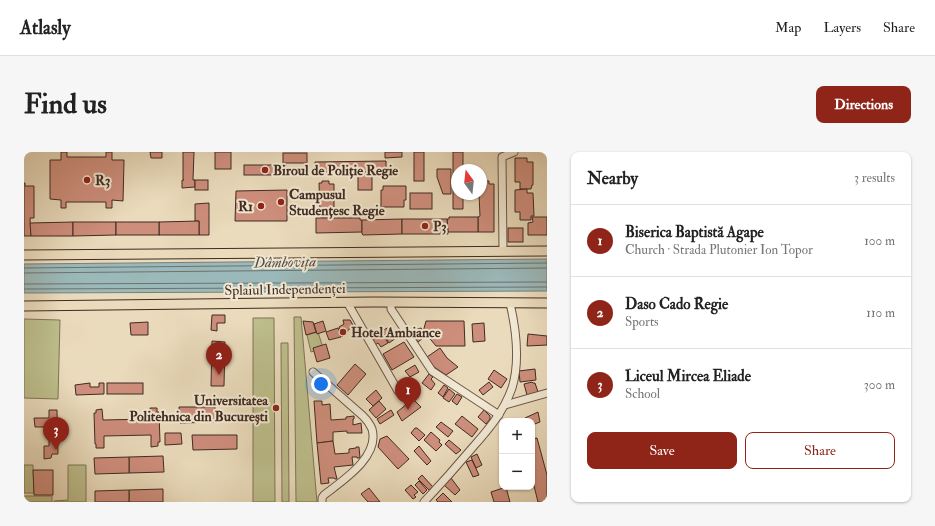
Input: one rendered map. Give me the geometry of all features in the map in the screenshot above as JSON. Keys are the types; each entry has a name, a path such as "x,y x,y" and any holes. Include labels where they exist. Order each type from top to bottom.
{"main road":[{"path":"24,255 502,251 547,252"},
{"name":"Splaiul Independenței","path":"24,306 347,302 547,303"}],"street":[{"path":"502,251 502,157 514,152"},
{"path":"347,302 398,391"},
{"path":"392,302 391,309 429,368 499,415"},
{"path":"424,502 455,469 494,423 505,405 512,388 516,355 510,303"},
{"path":"313,372 363,416 370,424 373,435 366,457 354,471 324,495 322,502"},
{"path":"505,405 547,394"}],"green space":[{"path":"294,317 301,317 317,502 296,502"},
{"path":"253,318 274,318 275,502 253,502"},
{"path":"24,319 60,320 58,399 24,398"},
{"path":"318,332 323,348 311,352 307,335"},
{"path":"281,343 288,343 289,502 282,502"},
{"path":"24,465 33,465 34,493 24,493"},
{"path":"68,465 86,465 86,502 54,502 68,500"},
{"path":"24,496 52,496 52,502 24,502"}],"water":[{"name":"Dâmbovița","path":"547,259 547,291 24,293 24,264"}],"building":[{"name":"R3","path":"61,152 67,152 67,157 106,157 106,152 112,152 112,160 124,160 123,201 112,200 112,208 106,208 106,202 66,202 66,208 61,208 61,200 50,199 50,160 61,160"},
{"path":"150,152 162,152 162,158 151,158"},
{"path":"183,152 194,152 193,180 195,180 195,187 182,188 182,180 184,180"},
{"path":"215,152 231,152 231,169 215,169"},
{"path":"385,152 402,152 402,157 385,158"},
{"path":"414,152 424,152 424,181 414,181"},
{"path":"453,152 463,152 463,164 453,164"},
{"path":"283,153 307,153 307,163 283,163"},
{"path":"515,158 527,158 527,162 533,162 533,185 531,189 520,189 520,182 515,182"},
{"path":"386,161 386,172 315,172 315,162"},
{"name":"Biroul de Poliție Regie","path":"244,165 286,165 286,175 244,175"},
{"path":"437,169 451,169 451,194 443,194 437,177"},
{"path":"358,172 372,172 372,190 358,190"},
{"path":"195,180 208,180 208,190 195,190"},
{"path":"322,181 329,181 329,184 334,184 334,215 332,215 332,218 322,218 322,215 320,215 319,183 322,183"},
{"path":"487,181 489,181 489,184 494,184 494,232 478,232 478,217 480,216 479,200 487,200"},
{"path":"24,183 25,186 34,186 34,218 30,218 31,236 24,236"},
{"path":"383,186 406,186 406,200 404,200 404,207 381,207 381,190 383,190"},
{"path":"527,189 527,193 533,193 534,216 531,216 531,220 520,220 520,212 515,212 515,190"},
{"name":"R1","path":"287,190 287,221 235,221 236,191"},
{"path":"410,193 432,193 432,209 410,209"},
{"path":"453,200 463,200 463,209 453,209"},
{"path":"209,203 209,235 199,235 199,221 195,221 195,204"},
{"path":"449,217 478,217 478,232 448,232 447,219 449,219"},
{"path":"532,217 547,217 547,235 528,235 528,223 533,222"},
{"path":"316,218 360,218 360,220 362,220 362,232 316,233"},
{"path":"402,219 402,234 362,234 362,220"},
{"name":"P3","path":"402,219 447,219 448,234 402,234"},
{"path":"199,221 199,235 159,235 159,222"},
{"path":"73,222 73,236 31,236 30,223"},
{"path":"73,222 116,222 116,235 73,236"},
{"path":"116,222 159,222 159,235 116,235"},
{"path":"508,228 523,228 523,242 508,242"},
{"path":"212,315 225,315 225,323 217,323 217,331 211,330"},
{"name":"Hotel Ambiance","path":"343,320 350,320 353,325 342,337 339,327 344,324"},
{"path":"303,321 313,322 316,332 306,335"},
{"path":"323,321 326,331 317,334 314,324"},
{"path":"426,321 464,321 465,346 436,346 427,335 418,342 410,331 421,328 423,332"},
{"path":"148,322 148,335 131,335 130,323"},
{"path":"484,323 485,341 473,342 472,324"},
{"path":"389,327 396,338 389,343 382,331"},
{"path":"338,328 341,337 329,340 326,332"},
{"path":"383,334 388,343 381,347 378,343 375,345 372,340"},
{"path":"528,334 547,336 547,345 527,346"},
{"path":"212,341 225,342 224,386 211,386"},
{"path":"404,342 414,357 392,370 383,354"},
{"path":"326,344 330,358 317,362 313,348"},
{"path":"440,348 447,358 458,367 446,375 434,367 427,357"},
{"path":"355,364 366,374 348,395 337,385"},
{"path":"415,365 419,372 410,377 405,371"},
{"path":"535,369 536,380 520,382 519,371"},
{"path":"494,370 507,379 501,388 488,379"},
{"path":"429,374 433,377 431,379 435,384 431,390 422,383"},
{"path":"489,382 493,387 483,395 479,390"},
{"path":"532,382 535,383 538,392 527,395 524,384"},
{"path":"90,383 90,387 99,387 99,383 104,383 104,394 76,395 75,385"},
{"path":"107,383 143,383 143,394 107,394"},
{"path":"444,385 448,388 443,397 438,393"},
{"path":"449,389 455,394 449,402 443,398"},
{"path":"376,390 382,398 373,406 366,399"},
{"path":"457,394 462,397 457,405 452,401"},
{"path":"413,399 421,407 402,421 397,412"},
{"path":"314,401 322,401 322,405 330,404 331,420 346,419 346,417 354,416 353,425 361,423 362,433 347,433 347,431 333,432 333,441 317,443"},
{"path":"379,401 386,409 376,418 369,410"},
{"path":"179,407 215,407 215,411 217,411 216,422 180,423"},
{"path":"150,408 157,408 157,412 159,412 160,442 158,442 158,446 151,447 151,435 104,436 104,448 96,448 94,413 96,413 96,410 102,409 103,420 150,419"},
{"path":"49,410 57,410 58,454 52,454 51,458 44,459 44,446 49,446 49,427 35,427 34,418 49,418"},
{"path":"391,410 394,415 380,424 377,419"},
{"path":"484,410 490,416 490,419 486,424 478,417"},
{"path":"538,412 540,422 535,424 535,418 525,418"},
{"path":"462,416 478,429 472,437 455,424"},
{"path":"441,422 453,431 448,437 436,427"},
{"path":"415,428 425,435 419,441 411,433"},
{"path":"431,432 440,440 439,442 442,445 436,451 424,440"},
{"path":"165,433 181,433 182,444 165,445"},
{"path":"192,435 237,435 237,449 193,450"},
{"path":"387,436 409,459 398,469 378,447 380,439"},
{"path":"535,438 537,438 547,475 547,502 538,502 535,490"},
{"path":"449,440 461,450 456,454 445,444"},
{"path":"333,441 335,454 349,453 349,449 359,447 360,458 352,457 353,465 334,467 337,479 328,478 329,483 321,484 317,443"},
{"path":"419,446 431,461 427,465 414,451"},
{"path":"477,454 482,465 476,468 471,457"},
{"path":"163,456 164,472 129,473 129,457"},
{"path":"129,457 129,473 95,474 94,458"},
{"path":"472,460 479,475 473,477 466,462"},
{"path":"33,470 53,470 53,495 34,495"},
{"path":"422,475 433,487 429,490 418,479"},
{"path":"451,478 460,490 455,495 444,485"},
{"path":"419,481 427,490 423,494 415,485"},
{"path":"411,485 418,492 414,495 416,497 413,499 405,490"},
{"path":"369,488 380,502 368,502 361,494"},
{"path":"163,489 163,502 129,502 129,490"},
{"path":"499,489 507,490 510,502 494,502 491,492"},
{"path":"129,490 129,502 95,502 95,491"},
{"path":"443,493 452,502 438,502 436,500"}],"place":[{"name":"Biroul de Poliție Regie","path":"265,170"},
{"name":"R3","path":"87,180"},
{"name":"Campusul Studențesc Regie","path":"281,202"},
{"name":"R1","path":"261,206"},
{"name":"P3","path":"425,226"},
{"name":"Hotel Ambiance","path":"343,332"},
{"name":"Daso Cado Regie","path":"219,375"},
{"name":"Universitatea Politehnica din București","path":"276,408"},
{"name":"Biserica Baptistă Agape","path":"408,410"},
{"name":"Liceul Mircea Eliade","path":"56,450"}]}
